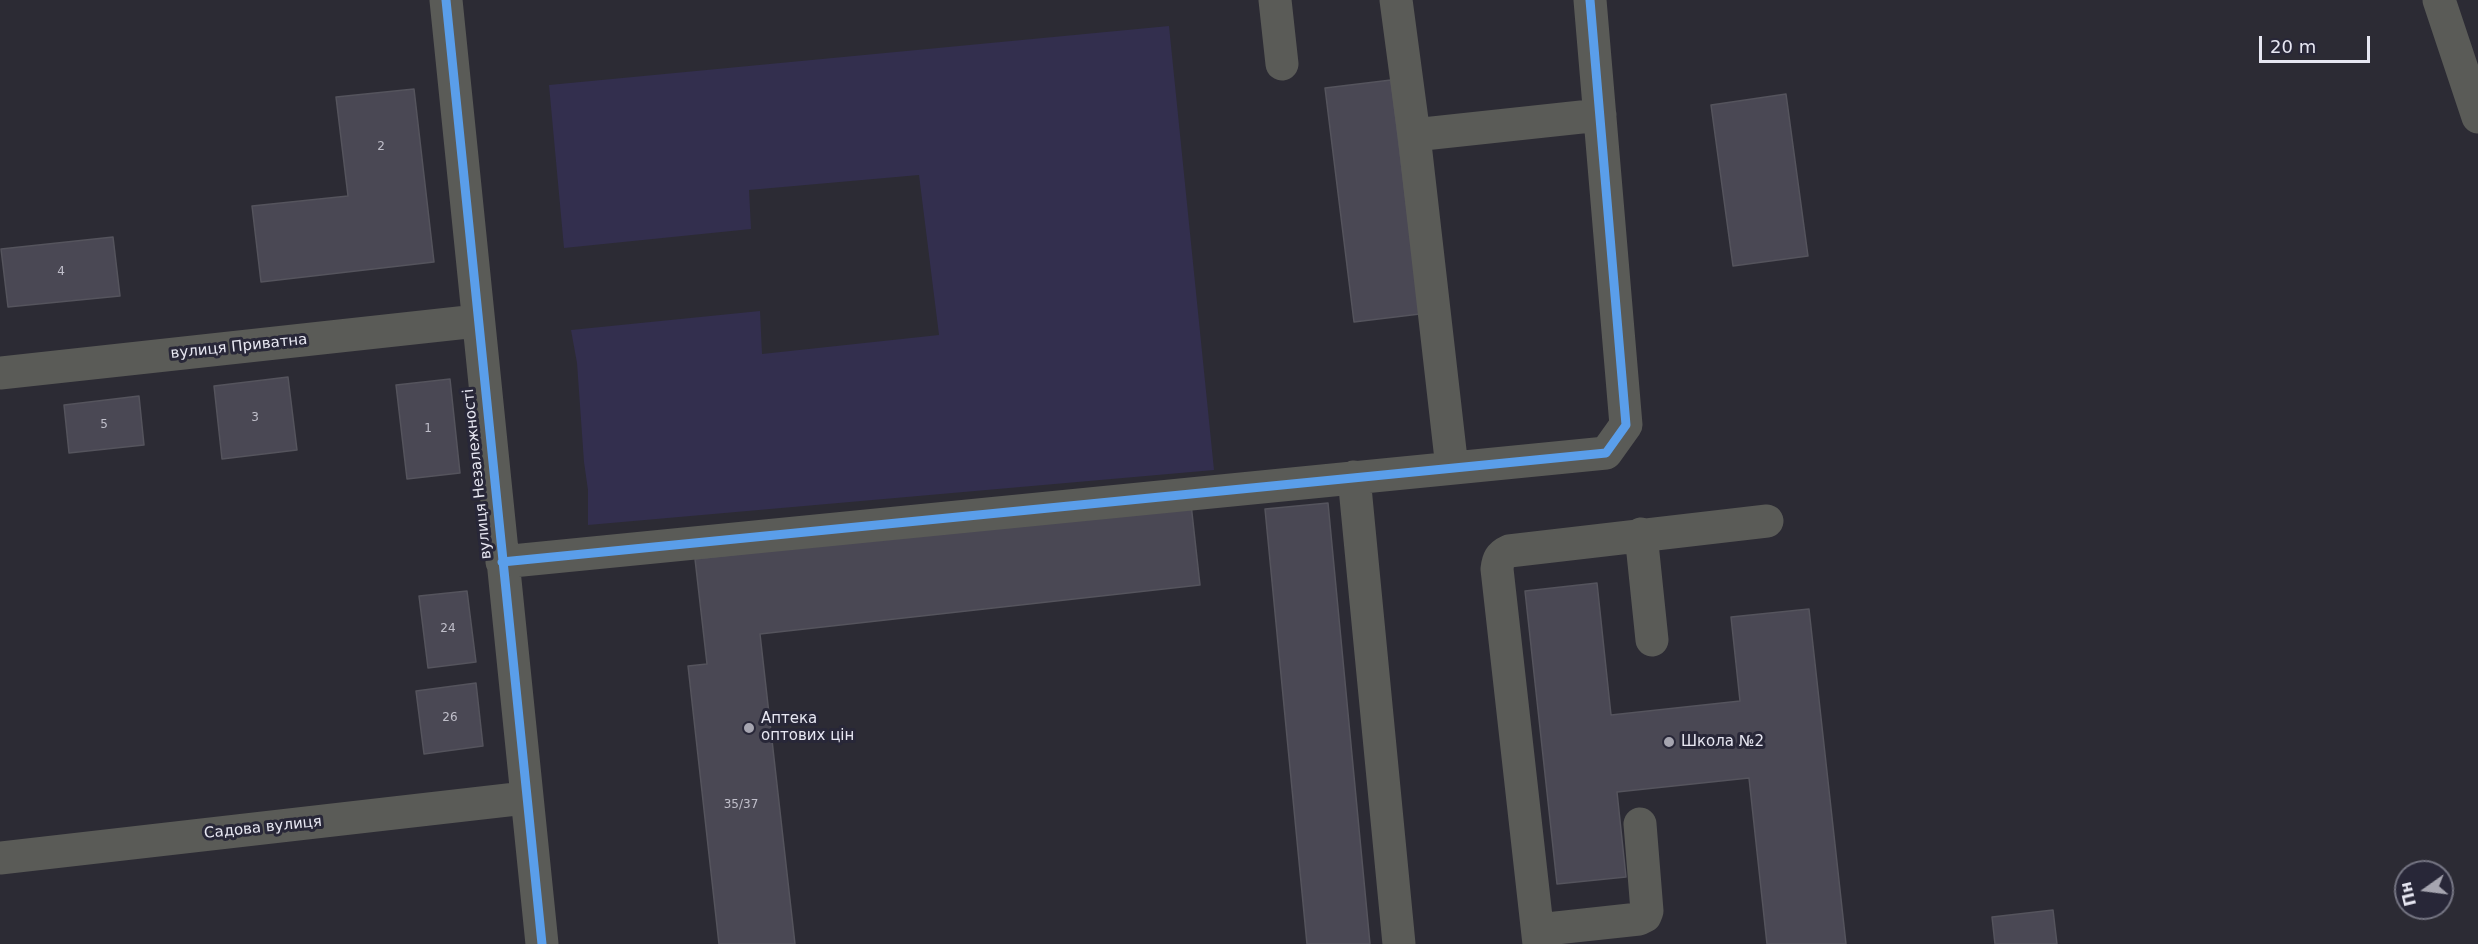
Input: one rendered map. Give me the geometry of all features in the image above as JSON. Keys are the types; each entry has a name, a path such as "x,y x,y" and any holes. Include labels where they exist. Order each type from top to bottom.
{"street":[{"name":"вулиця Незалежності","path":"446,0 525,798 542,944"},
{"path":"1275,0 1282,64"},
{"path":"1396,0 1414,135 1452,468"},
{"path":"502,562 1606,453 1626,425 1590,0"},
{"path":"2439,0 2478,117"},
{"path":"1414,135 1600,115"},
{"name":"вулиця Приватна","path":"0,373 477,321"},
{"path":"1354,477 1399,944"},
{"path":"1641,824 1647,911 1645,916 1539,937 1497,569 1498,560 1503,553 1509,550 1767,520"},
{"path":"1641,534 1652,640"},
{"name":"Садова вулиця","path":"0,858 525,798"}],"shaded area":[{"path":"1169,26 1214,470 588,525 588,490 577,363 571,330 760,311 762,354 939,335 919,175 749,190 751,229 564,248 549,85"}],"building":[{"path":"1391,80 1420,314 1354,322 1325,88"},
{"path":"414,89 434,262 261,282 252,206 348,196 336,97"},
{"path":"1786,94 1808,256 1733,266 1711,105"},
{"path":"113,237 120,296 8,307 1,249"},
{"path":"288,377 297,450 222,459 214,386"},
{"path":"450,379 460,473 407,479 396,385"},
{"path":"139,396 144,445 69,453 64,405"},
{"path":"1328,503 1370,944 1307,944 1265,509"},
{"path":"1191,504 1200,585 760,634 795,944 719,944 688,666 707,664 695,559"},
{"path":"1597,583 1611,715 1740,701 1731,617 1809,609 1846,944 1767,944 1749,778 1617,792 1626,877 1557,884 1525,591"},
{"path":"467,591 476,662 428,668 419,596"},
{"path":"476,683 483,746 424,754 416,691"},
{"path":"2053,910 2057,944 1995,944 1992,917"}],"cycle path":[{"path":"446,0 542,944"},
{"path":"502,562 1606,453 1626,425 1590,0"}],"place":[{"name":"Аптека оптових цін","path":"749,728"},
{"name":"Школа №2","path":"1669,742"}]}
